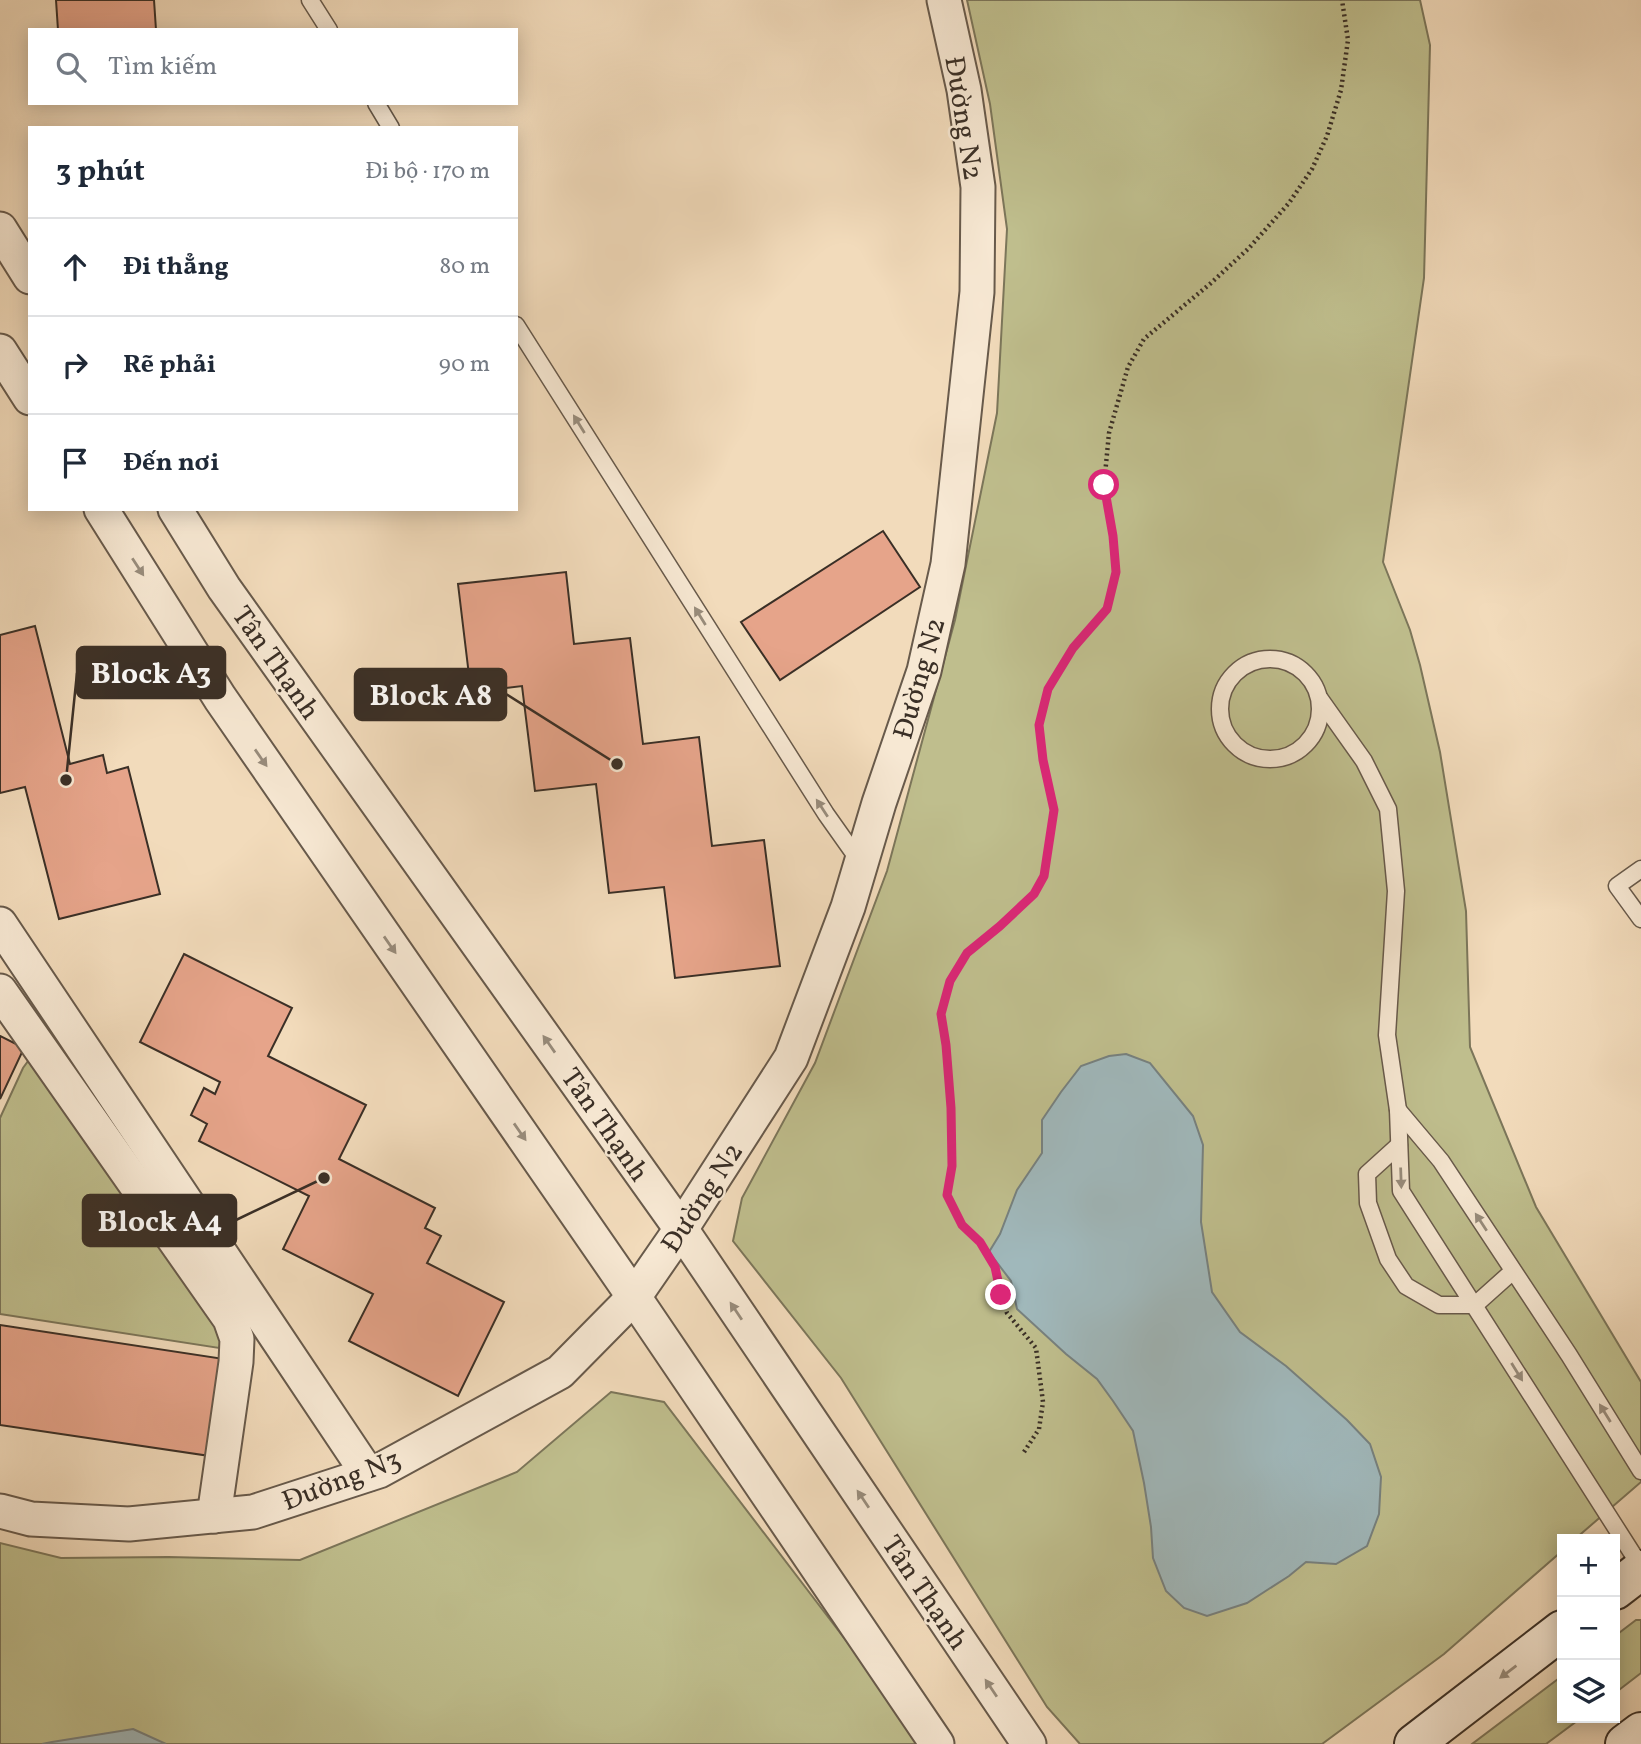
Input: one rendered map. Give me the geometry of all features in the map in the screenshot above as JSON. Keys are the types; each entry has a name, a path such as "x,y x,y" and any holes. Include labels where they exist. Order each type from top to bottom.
{"street":[{"name":"Đường N2","path":"634,1297 792,1058 848,907 924,671 948,564 975,305 978,187 964,90 944,0"},
{"path":"0,229 28,274"},
{"path":"0,351 28,395"},
{"path":"102,511 220,698 634,1297 937,1744"},
{"name":"Tân Thạnh","path":"176,511 224,588 681,1229 1029,1744"},
{"path":"0,924 368,1474"},
{"path":"0,991 230,1319 237,1339 236,1362 214,1516"},
{"name":"Đường N3","path":"0,1511 31,1518 130,1524 253,1512 379,1471 560,1372 634,1297"},
{"path":"1620,1586 1641,1569"},
{"path":"1413,1744 1557,1634"},
{"path":"1625,1744 1641,1732"}],"lane":[{"path":"310,0 328,28"},
{"path":"377,105 390,126"},
{"path":"518,328 826,814 861,864"},
{"path":"1320,699 1321,716 1315,732 1306,745 1293,755 1276,760 1260,759 1244,753 1231,742 1223,728 1220,711 1222,695 1229,680 1240,668 1255,660 1272,658 1288,662 1303,671 1314,684 1320,699 1364,761 1388,809 1396,891 1387,1035 1398,1110 1401,1191 1641,1569"},
{"path":"1641,869 1617,886 1641,919"},
{"path":"1398,1110 1441,1161 1569,1355 1641,1471"},
{"path":"1399,1145 1367,1174 1367,1203 1388,1259 1406,1286 1439,1305 1475,1305 1513,1271"}],"path":[{"path":"1024,1452 1038,1429 1042,1402 1036,1348 1007,1313 995,1267 980,1242 962,1225 947,1195 952,1166 951,1108 941,1014 950,981 967,953 1034,894 1044,876 1054,810 1043,760 1039,725 1048,689 1073,648 1107,609 1116,572 1104,485 1105,472 1109,433 1128,367 1144,338 1212,283 1249,248 1289,204 1312,169 1327,136 1341,90 1348,40 1342,0"}],"shaded area":[{"path":"967,0 1420,0 1430,45 1424,278 1383,562 1410,630 1440,752 1466,911 1470,1047 1536,1207 1641,1382 1641,1482 1581,1534 1557,1534 1557,1555 1444,1654 1322,1744 1080,1744 1047,1707 841,1378 733,1241 742,1198 815,1063 887,871 955,620 997,413 1007,229 990,104"},
{"path":"31,1057 219,1327 222,1339 219,1348 0,1314 0,1118 23,1068"},
{"path":"611,1392 664,1402 899,1710 921,1744 0,1744 0,1543 61,1558 300,1560 517,1472"},
{"path":"1636,1620 1641,1620 1641,1673 1620,1689 1620,1660 1620,1632"},
{"path":"1557,1680 1557,1723 1574,1723 1546,1744 1472,1744"}],"water":[{"path":"1126,1054 1150,1063 1193,1116 1203,1145 1201,1222 1212,1292 1240,1332 1286,1366 1370,1444 1381,1477 1379,1514 1367,1546 1336,1564 1306,1562 1247,1603 1207,1616 1184,1608 1166,1591 1153,1558 1151,1527 1133,1431 1097,1379 1017,1309 1011,1281 989,1252 1000,1234 1017,1190 1042,1153 1042,1120 1061,1092 1081,1066 1109,1056"},
{"path":"133,1729 166,1744 42,1744 52,1742"}],"building":[{"path":"56,0 154,0 156,28 58,28"},
{"path":"883,531 920,587 780,680 741,622"},
{"path":"566,572 574,644 630,638 643,744 699,737 712,846 764,840 780,966 675,978 664,887 609,893 596,784 535,791 522,686 471,692 458,584"},
{"path":"35,626 70,764 103,755 107,773 128,767 160,894 59,919 25,787 0,793 0,635"},
{"path":"184,954 292,1008 268,1056 366,1105 339,1159 435,1208 425,1228 441,1236 427,1263 504,1302 458,1396 349,1341 373,1294 283,1249 309,1196 199,1141 207,1124 191,1115 204,1088 215,1094 220,1082 140,1042"},
{"path":"0,1036 24,1048 0,1099"},
{"path":"0,1325 224,1359 210,1456 0,1425"}],"place":[{"name":"Block A8","path":"617,764"},
{"name":"Block A3","path":"66,780"},
{"name":"Block A4","path":"324,1178"}],"route":[{"path":"1001,1295 995,1267 980,1242 962,1225 947,1195 952,1166 951,1108 941,1014 950,981 967,953 1034,894 1044,876 1054,810 1043,760 1039,725 1048,689 1073,648 1107,609 1116,572 1104,485"}]}
